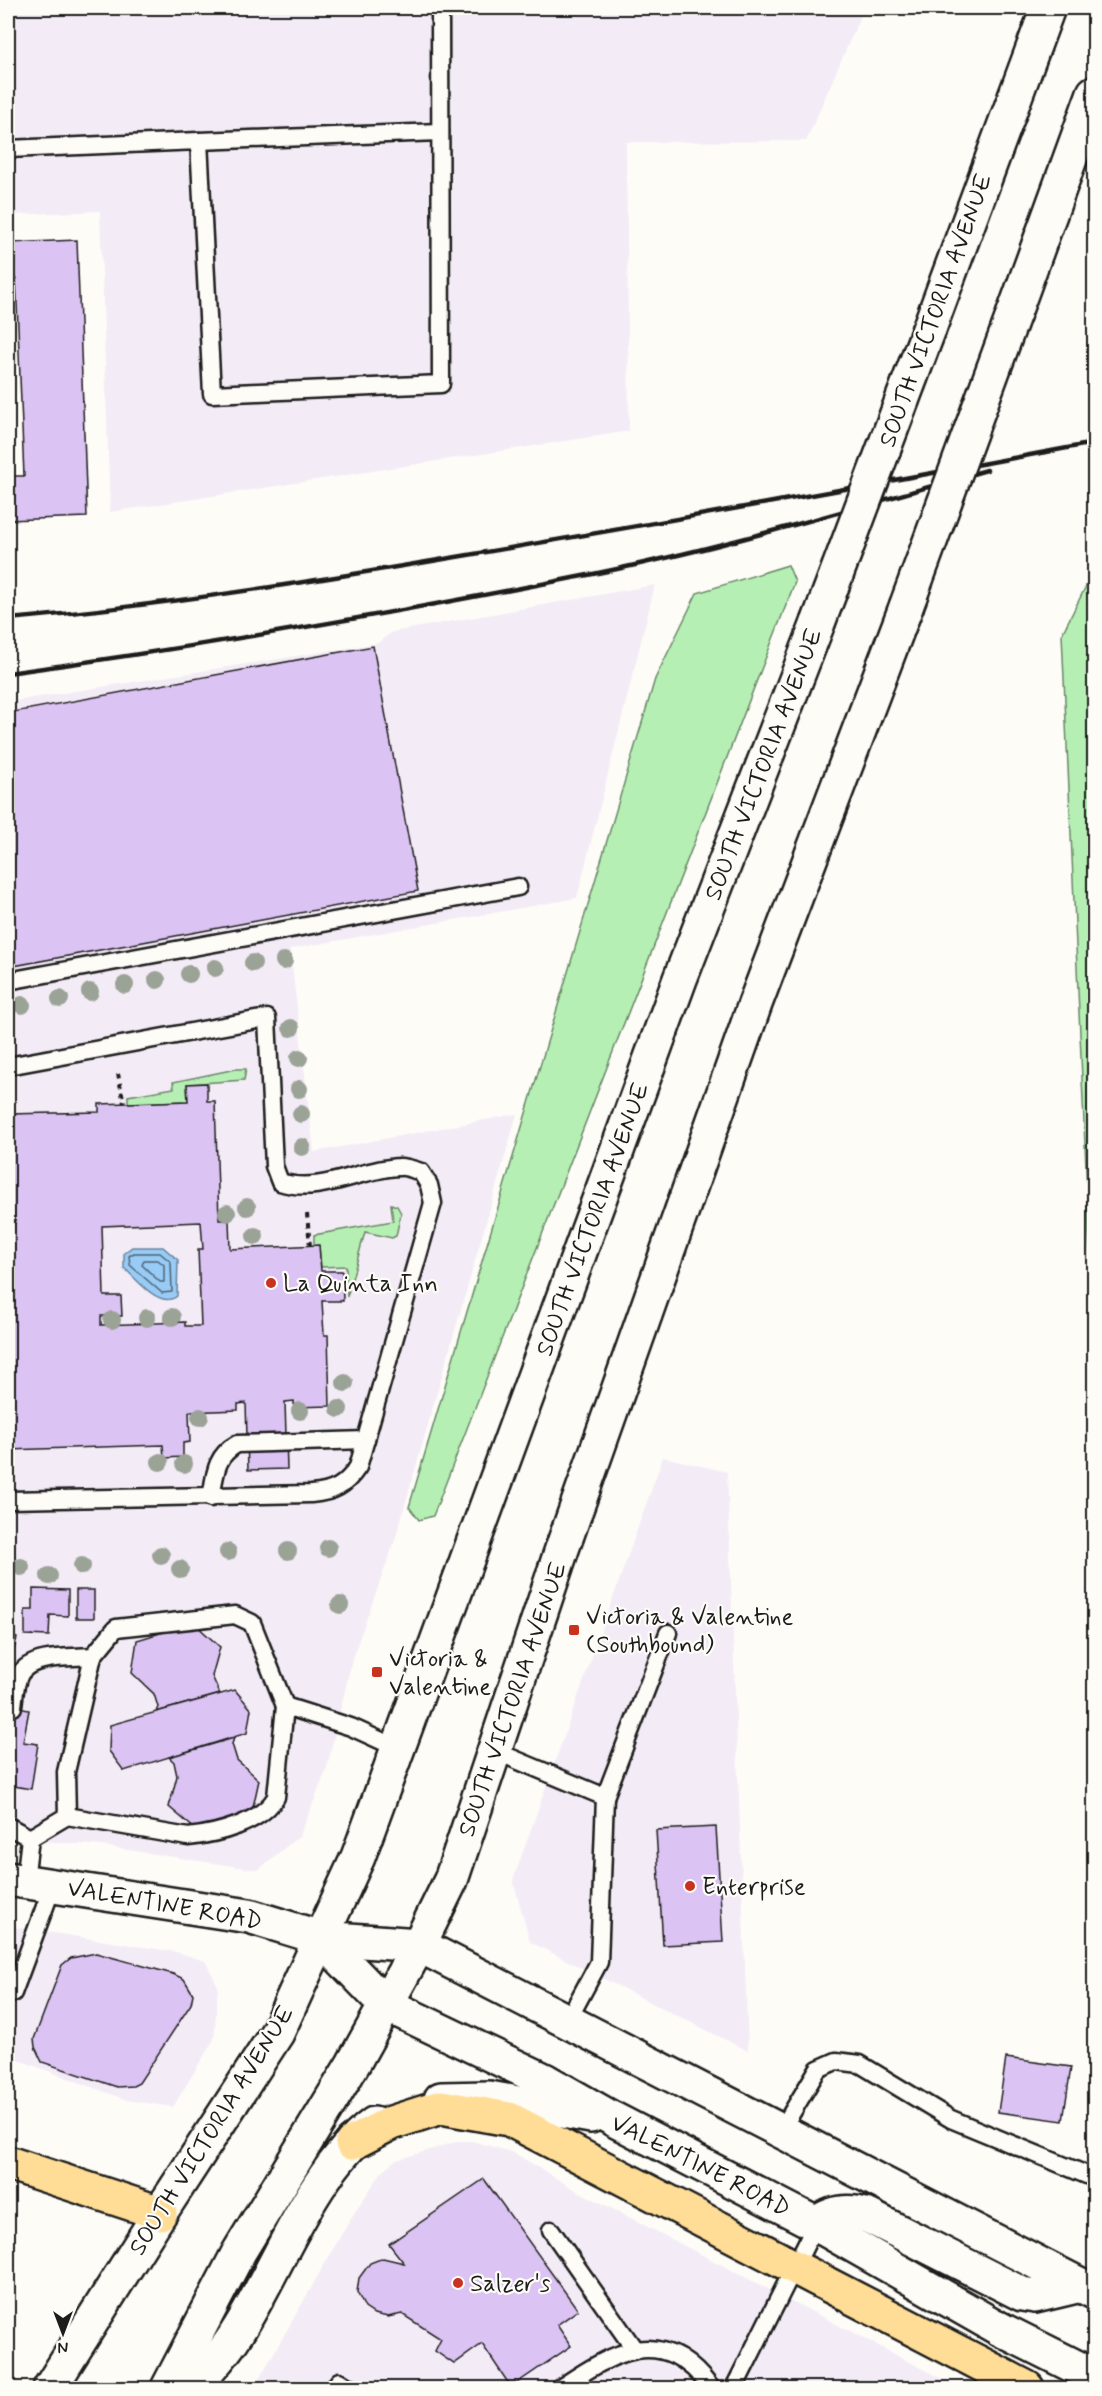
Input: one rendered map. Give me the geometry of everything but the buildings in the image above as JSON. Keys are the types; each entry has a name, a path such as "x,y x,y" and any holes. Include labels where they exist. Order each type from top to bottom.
{"highway":[{"path":"352,2143 392,2123 441,2107 509,2120 1028,2388"},
{"path":"8,2163 160,2213"}],"main road":[{"name":"SOUTH VICTORIA AVENUE","path":"51,2388 160,2213 277,2033 358,1857 680,979 818,623 1048,8"},
{"name":"SOUTH VICTORIA AVENUE","path":"168,2388 234,2261 353,2064 419,1945 451,1880 562,1550 755,1004 906,607 1095,93"},
{"name":"VALENTINE ROAD","path":"29,1882 249,1916 321,1938 419,1945 782,2129 1088,2288"},
{"name":"VALENTINE ROAD","path":"321,1938 385,2004 546,2081 613,2120 816,2224 1000,2329 1095,2376"},
{"path":"193,2388 235,2336 325,2176 352,2143 385,2116 404,2107 446,2098 489,2098 613,2120"},
{"path":"816,2224 838,2213 850,2212 868,2216 1022,2294 1035,2296 1088,2288"}],"lane":[{"path":"199,141 212,394 441,384 440,8"},
{"path":"8,149 440,132"},
{"path":"8,981 518,887"},
{"path":"8,1066 267,1018 274,1166 280,1182 296,1187 311,1186 400,1166 421,1172 429,1185 433,1203 358,1467 349,1481 332,1492 211,1498 8,1500"},
{"path":"211,1498 217,1464 225,1450 237,1444 366,1440"},
{"path":"30,1838 67,1815 188,1837 204,1835 259,1816 271,1806 276,1797 285,1706 252,1623 235,1615 116,1628 93,1656 66,1772 67,1815"},
{"path":"568,2020 599,1962 605,1797 668,1633"},
{"path":"13,1707 19,1676 26,1666 39,1661 93,1656"},
{"path":"285,1706 351,1728 397,1748"},
{"path":"495,1751 605,1797"},
{"path":"8,1826 30,1838"},
{"path":"8,1991 13,1993 29,1882 30,1838"},
{"path":"782,2129 818,2069 836,2061 860,2064 951,2119 1095,2178"},
{"path":"734,2388 816,2224"},
{"path":"551,2230 635,2350"},
{"path":"560,2388 601,2361 635,2350 671,2355 702,2376 711,2388"},
{"path":"334,2388 339,2381 350,2388"}],"path":[{"path":"124,1097 124,1103"},
{"path":"309,1235 310,1246"}],"shaded area":[{"path":"8,8 864,8 806,141 626,142 629,431 110,512 100,211 8,215"},
{"path":"655,585 577,898 290,949 314,1152 517,1114 394,1543 353,1656 326,1771 300,1835 258,1870 103,1846 8,1838 8,702 378,643 392,632"},
{"path":"663,1457 727,1472 748,2051 530,1942 513,1880"},
{"path":"8,1926 176,1952 205,1961 218,1986 214,2039 173,2107 127,2100 8,2056"},
{"path":"459,2141 472,2141 514,2153 572,2188 960,2388 254,2388 351,2218 381,2173 394,2161"}],"green space":[{"path":"788,565 795,582 433,1516 419,1520 409,1507 655,679 697,593"},
{"path":"1094,570 1094,1345 1062,634"},
{"path":"246,1069 244,1080 187,1084 188,1101 128,1103 128,1096 174,1088 173,1082"},
{"path":"391,1204 397,1206 401,1213 396,1236 392,1238 365,1232 347,1297 346,1266 321,1267 319,1246 314,1246 314,1235 393,1221"}],"water":[{"path":"132,1247 163,1247 178,1260 177,1296 163,1299 156,1296 124,1268 124,1253"}],"railway":[{"path":"8,619 181,600 353,574 546,542 1094,443"},
{"path":"8,673 303,628 598,573 745,538 987,470"}],"place":[{"name":"La Quinta Inn","path":"271,1283"},
{"name":"Victoria & Valentine (Southbound)","path":"574,1630"},
{"name":"Victoria & Valentine","path":"377,1672"},
{"name":"Enterprise","path":"690,1886"},
{"name":"Salzer's","path":"458,2283"}]}
